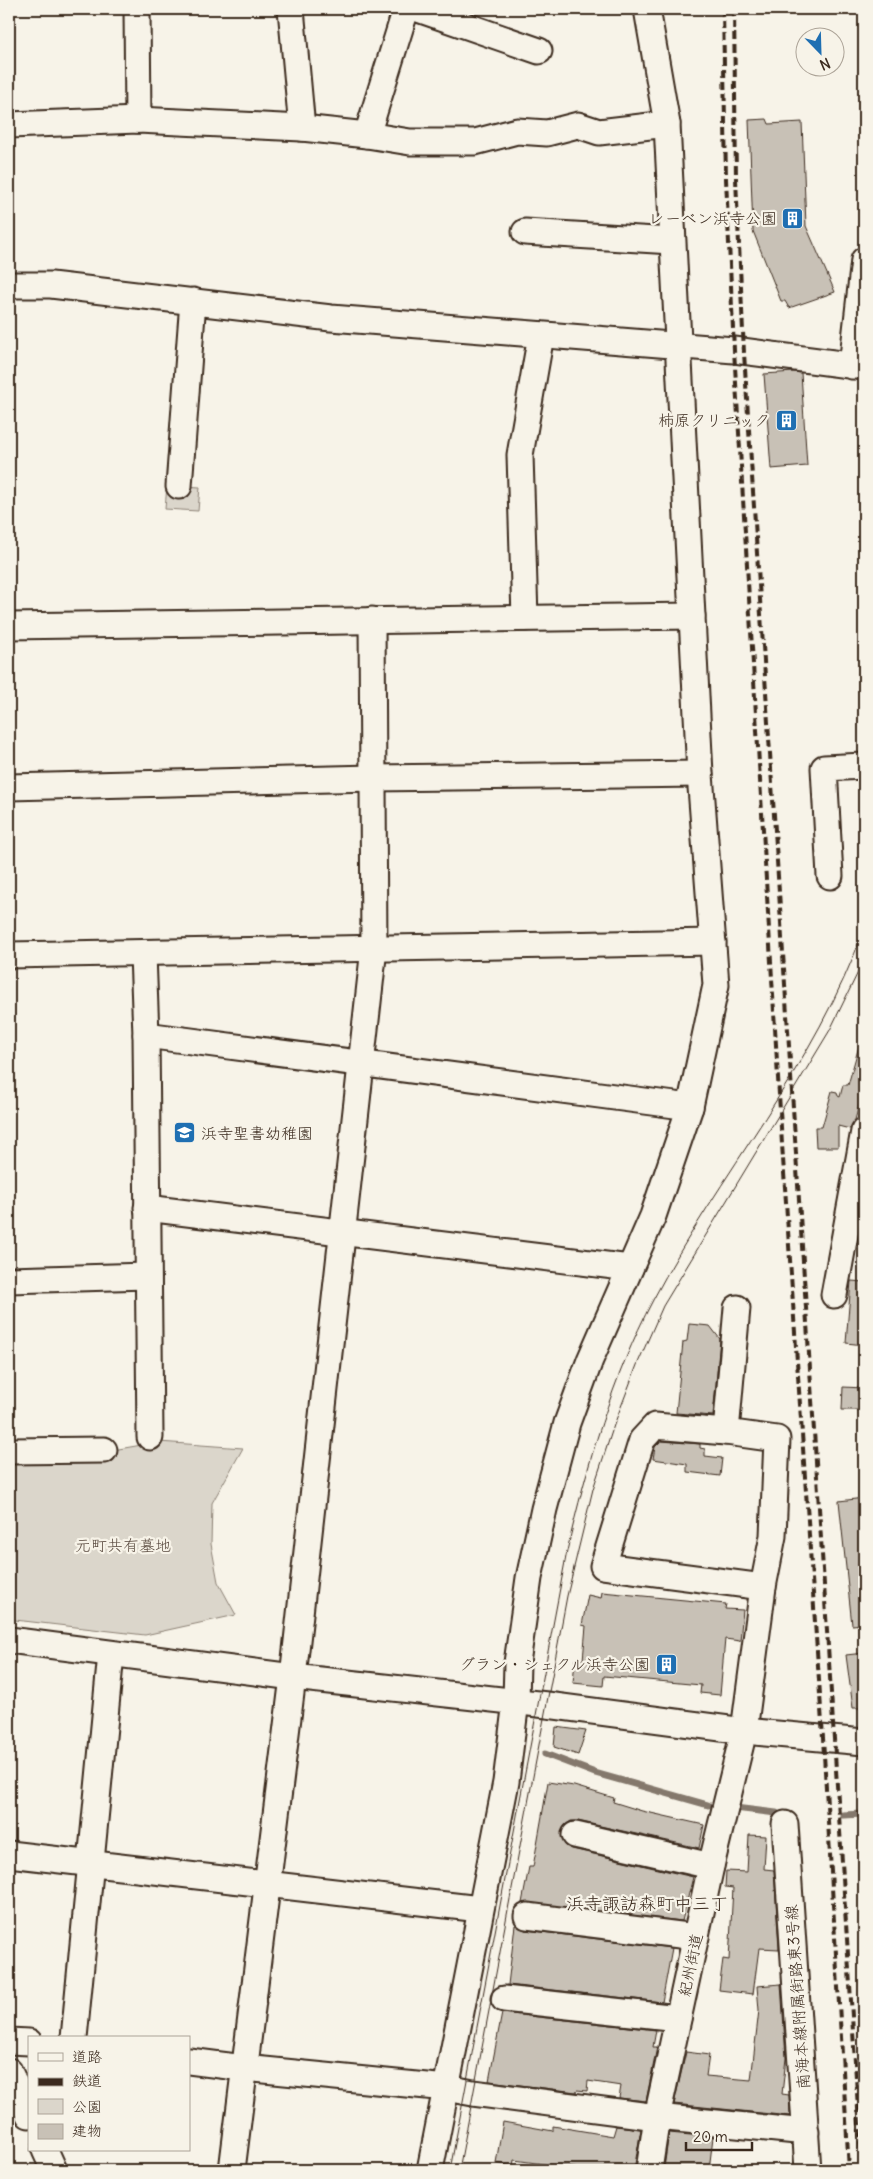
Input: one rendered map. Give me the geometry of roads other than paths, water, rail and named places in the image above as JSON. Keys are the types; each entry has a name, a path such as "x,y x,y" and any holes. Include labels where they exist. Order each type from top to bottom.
{"street":[{"path":"137,9 138,120"},
{"path":"291,9 302,128"},
{"path":"367,135 406,9"},
{"path":"418,9 539,51"},
{"path":"430,2170 506,1782 516,1701 517,1663 528,1578 544,1509 567,1423 590,1360 653,1216 690,1106 716,985 700,774 667,124 647,9"},
{"path":"9,125 138,120 302,128 410,142 475,142 517,131 547,133 578,125 599,132 667,124"},
{"path":"525,232 672,241"},
{"path":"9,285 51,284 331,318 734,350 858,366 864,260"},
{"path":"179,486 193,301"},
{"path":"524,618 520,455 542,335"},
{"path":"9,626 692,616"},
{"path":"232,2170 293,1677 374,948 372,620"},
{"path":"830,876 824,768 864,766"},
{"path":"9,787 373,778 700,774"},
{"path":"9,955 713,942"},
{"path":"143,954 146,1035 150,1437"},
{"path":"146,1035 361,1065 690,1106"},
{"path":"834,1295 864,1131"},
{"path":"147,1208 630,1268"},
{"path":"9,1280 147,1276"},
{"path":"737,1308 726,1432 655,1426 642,1440 603,1566 763,1587"},
{"name":"紀州街道","path":"649,2170 657,2117 678,2018 711,1866 744,1732 763,1587 773,1536 777,1439 726,1432"},
{"path":"9,1451 104,1450"},
{"path":"9,1640 293,1677 516,1701 744,1732 864,1742"},
{"path":"74,2036 111,1654"},
{"name":"南海本線附属街路東3号線","path":"785,1824 808,2170"},
{"path":"575,1835 711,1866"},
{"path":"9,1854 480,1909"},
{"path":"527,1916 696,1937"},
{"path":"504,1999 678,2018"},
{"path":"9,2041 28,2042"},
{"path":"190,2061 447,2088 657,2117 806,2132"},
{"path":"9,2072 28,2113"},
{"path":"46,2152 54,2170"}],"waterway":[{"path":"545,1754 595,1773 708,1805"},
{"path":"735,1808 776,1813"},
{"path":"843,1815 864,1814"}],"tram line":[{"path":"450,2170 567,1551 583,1486 602,1422 625,1360 653,1300 679,1253 794,1072 844,979 864,929"},
{"path":"459,2170 567,1596 593,1489 614,1425 637,1365 663,1306 830,1030 864,960"}],"railway":[{"path":"723,9 726,179 734,350 782,1144 823,1738 849,2170"},
{"path":"734,9 736,179 744,353 862,2170"}],"place":[{"name":"レーベン浜寺公園","path":"793,218"},
{"name":"柿原クリニック","path":"786,420"},
{"name":"浜寺聖書幼稚園","path":"185,1133"},
{"name":"グラン・シェクル浜寺公園","path":"666,1664"}],"district":[{"name":"浜寺諏訪森町中三丁","path":"647,1904"}],"park label":[{"name":"元町共有墓地","path":"123,1545"}]}
